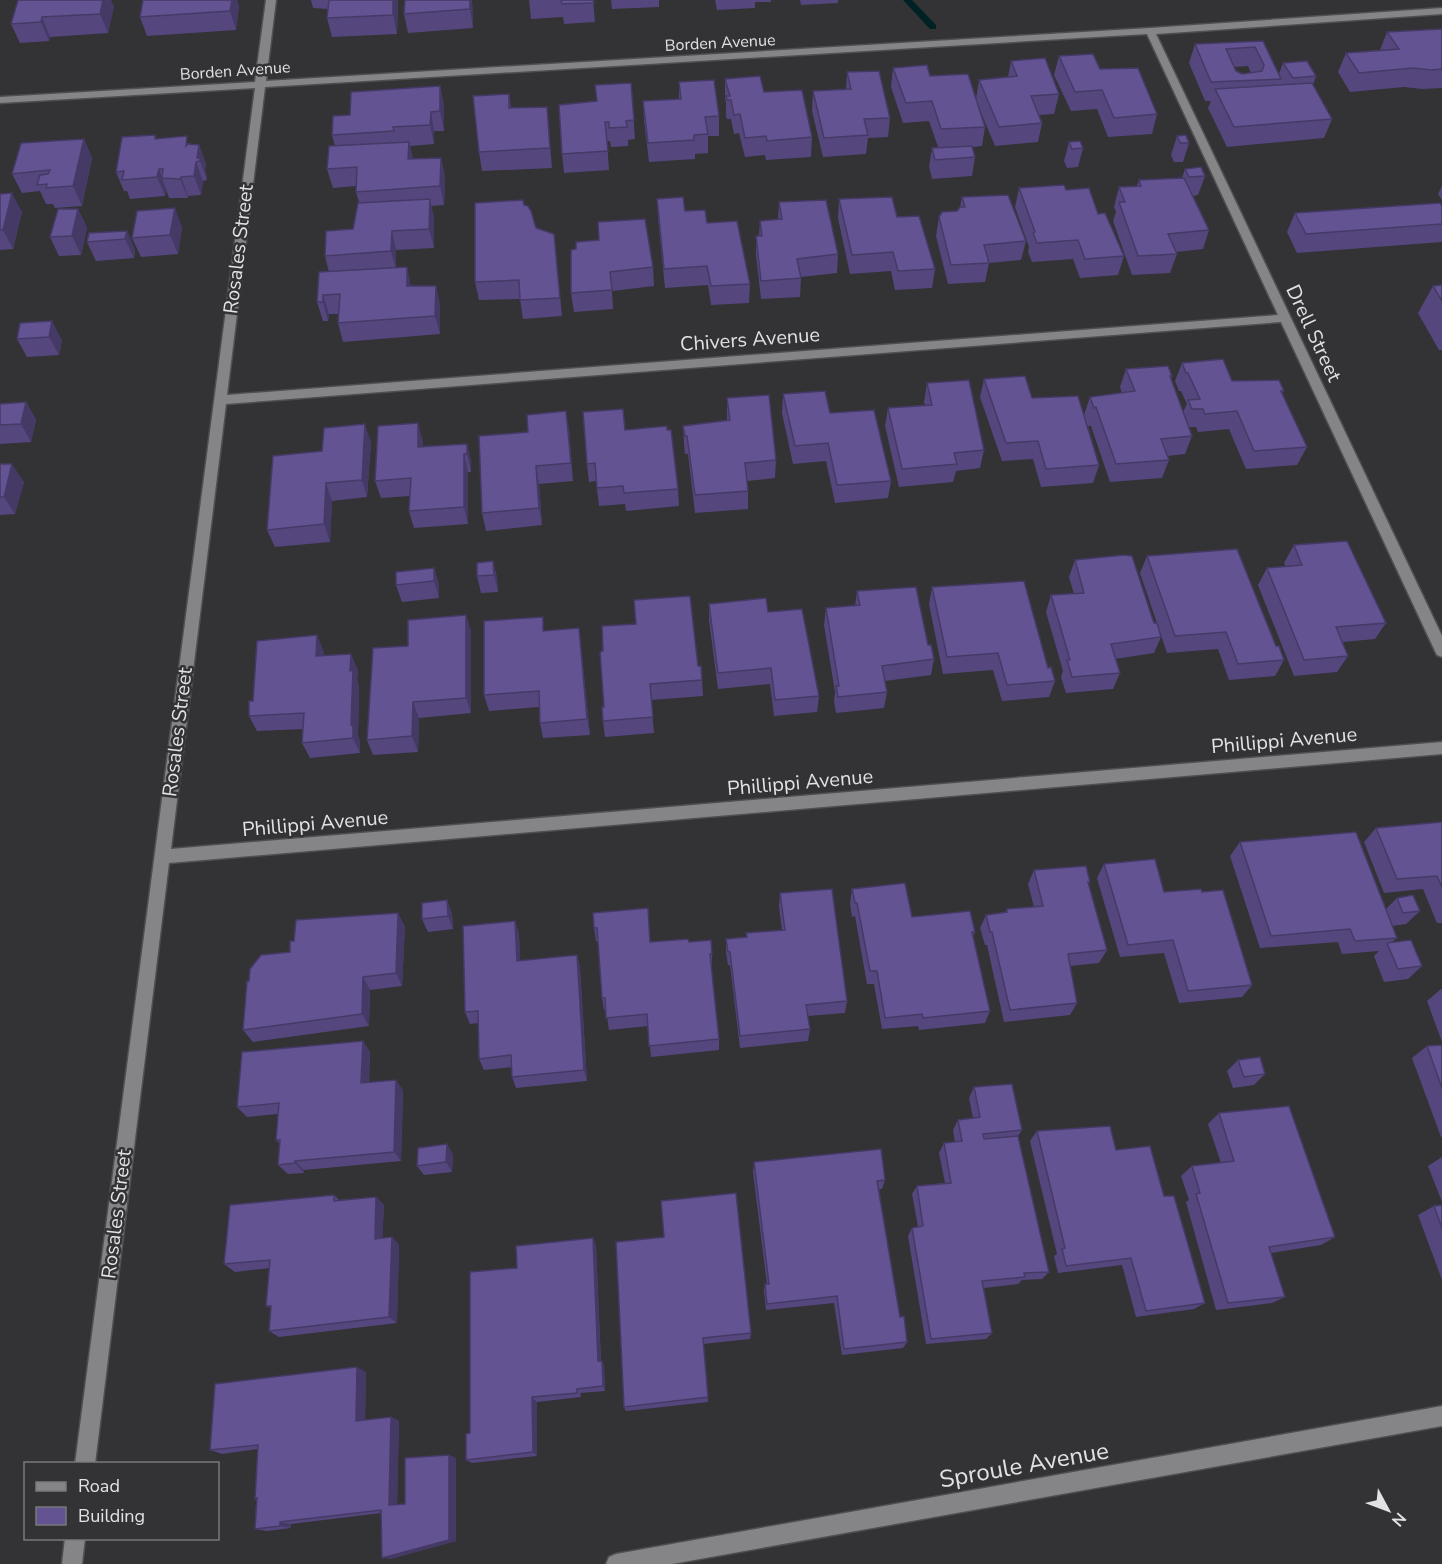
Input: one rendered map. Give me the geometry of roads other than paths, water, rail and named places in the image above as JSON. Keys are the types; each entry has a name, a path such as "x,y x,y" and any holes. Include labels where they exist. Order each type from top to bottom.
{"street":[{"name":"Rosales Street","path":"85,1462 271,0"},
{"name":"Borden Avenue","path":"0,100 1150,31 1442,11"},
{"name":"Drell Street","path":"1150,31 1442,651"},
{"name":"Chivers Avenue","path":"219,400 1285,318"},
{"name":"Phillippi Avenue","path":"161,857 1442,748"},
{"name":"Sproule Avenue","path":"616,1564 1442,1416"},
{"path":"72,1564 75,1540"}],"waterway":[{"path":"907,0 933,27"}]}
